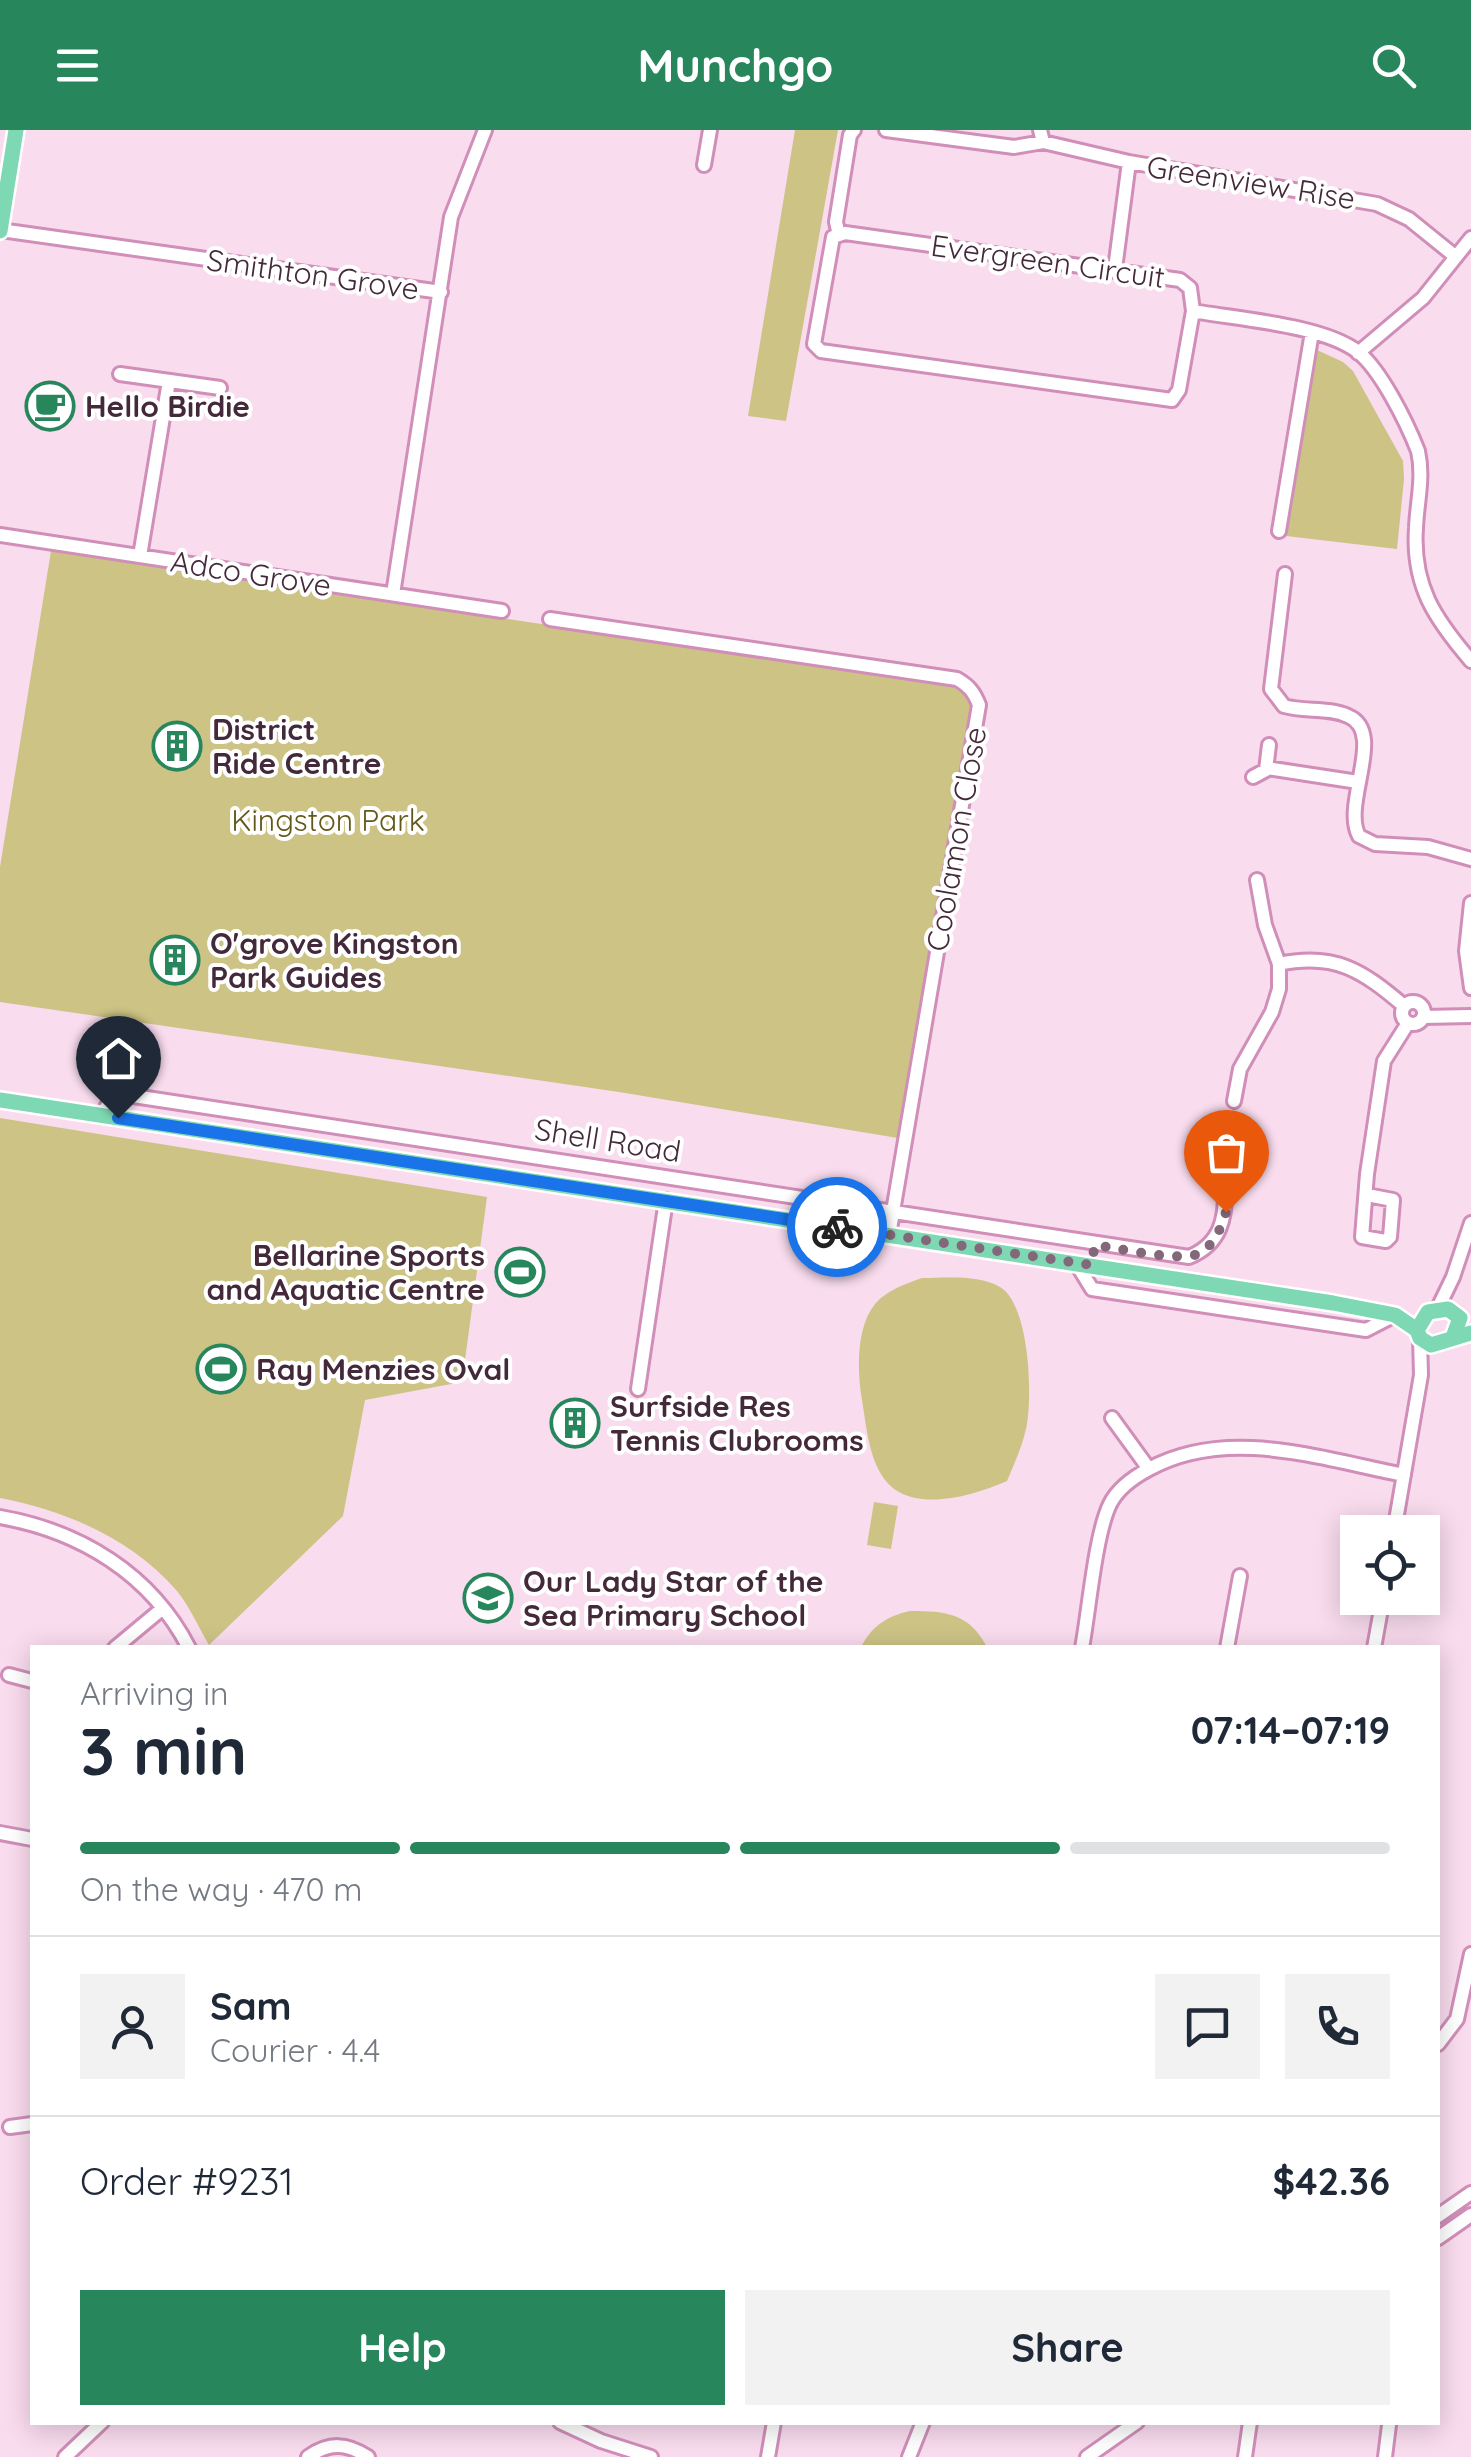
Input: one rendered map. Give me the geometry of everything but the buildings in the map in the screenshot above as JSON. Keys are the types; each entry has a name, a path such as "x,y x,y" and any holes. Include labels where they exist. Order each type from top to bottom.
{"main road":[{"path":"0,230 16,130"},
{"name":"Shell Road","path":"0,1100 1333,1302 1395,1315 1418,1334"},
{"name":"Shell Road","path":"1333,1302 1387,1304 1462,1318"},
{"path":"1433,1310 1418,1334 1431,1344 1471,1333"},
{"path":"1448,1340 1462,1318"}],"street":[{"path":"441,292 451,216 485,130"},
{"path":"704,165 710,130"},
{"path":"839,235 836,222 854,130"},
{"name":"Greenview Rise","path":"886,130 1014,146 1042,136 1129,162 1377,204 1409,220 1456,257"},
{"path":"1115,269 1129,162"},
{"name":"Smithton Grove","path":"0,230 441,292 393,594"},
{"name":"Evergreen Circuit","path":"845,233 1115,269 1180,280 1190,288 1192,311 1179,390 1172,400 821,352 814,344 833,237 845,233"},
{"path":"1358,353 1423,298 1471,238"},
{"path":"1192,311 1312,332 1341,341 1368,362 1418,451 1422,467 1416,541 1421,584 1445,631 1471,660"},
{"path":"1279,531 1312,332"},
{"path":"120,374 220,388"},
{"path":"140,556 170,380"},
{"name":"Adco Grove","path":"0,535 502,611"},
{"path":"1285,574 1270,689 1284,706 1339,713 1356,721 1365,740 1353,821 1359,836 1375,844 1428,847 1471,859"},
{"name":"Coolamon Close","path":"550,619 957,680 972,689 979,705 890,1236"},
{"path":"1267,768 1269,745"},
{"path":"1254,778 1267,768 1358,782"},
{"path":"1234,1101 1240,1069 1276,1001 1279,964 1263,915 1258,880"},
{"path":"1471,903 1466,951 1471,988"},
{"path":"1279,964 1335,962 1374,981 1404,1006"},
{"path":"1404,1006 1417,1002 1423,1007 1424,1017 1419,1023 1408,1024"},
{"path":"1404,1006 1402,1017 1408,1024"},
{"path":"1424,1017 1471,1016"},
{"path":"1367,1195 1384,1061 1408,1024"},
{"name":"Shell Road","path":"101,1116 112,1098 127,1095 1189,1257 1202,1252 1220,1231 1226,1212 1225,1187"},
{"path":"638,1389 666,1200"},
{"path":"1433,1310 1453,1277 1471,1224"},
{"path":"1084,1264 1095,1245"},
{"name":"Shell Road","path":"1084,1264 1092,1288 1366,1330 1395,1315"},
{"path":"1453,1277 1462,1318"},
{"path":"1397,1515 1421,1375 1418,1334"},
{"path":"1421,1375 1448,1340"},
{"path":"1112,1418 1149,1469"},
{"path":"1083,1645 1109,1506 1117,1493 1149,1469 1203,1448 1241,1446 1404,1474"},
{"path":"0,1518 58,1533 88,1546 134,1577 163,1608 187,1645"},
{"path":"1228,1645 1240,1576"},
{"path":"118,1645 163,1608"},
{"path":"1375,1645 1380,1615"},
{"path":"9,1675 30,1680"},
{"path":"0,1833 30,1838"},
{"path":"1440,2041 1456,2018 1471,1955"},
{"path":"10,2127 30,2124"},
{"path":"1440,2215 1471,2193"},
{"path":"1440,2237 1471,2215"},
{"path":"65,2457 99,2425"},
{"path":"566,2425 601,2442 651,2457"},
{"path":"768,2457 773,2425"},
{"path":"909,2457 923,2425"},
{"path":"1088,2457 1133,2425"},
{"path":"1245,2457 1250,2425"},
{"path":"1385,2457 1389,2425"},
{"path":"308,2457 334,2445 350,2446 368,2457"}],"green space":[{"path":"795,130 838,130 786,421 748,416"},
{"path":"1317,350 1353,371 1403,461 1397,549 1286,536"},
{"name":"Kingston Park","path":"51,551 690,646 957,679 979,705 904,1139 619,1092 0,1002 0,867"},
{"path":"0,1118 487,1197 462,1382 365,1400 343,1516 209,1645 177,1591 140,1556 74,1519 0,1498"},
{"path":"922,1278 972,1278 1000,1287 1018,1312 1027,1353 1026,1429 1007,1481 958,1497 923,1499 892,1487 881,1474 868,1437 859,1376 864,1325 875,1304 885,1295"},
{"path":"874,1502 898,1506 891,1549 867,1545"},
{"path":"910,1611 955,1616 972,1627 986,1645 862,1645 870,1633 894,1616"}],"way so far":[{"path":"837,1227 1091,1265 1095,1245 1189,1257 1202,1252 1220,1231 1226,1212"}],"place":[{"name":"Hello Birdie","path":"50,406"},
{"name":"District Ride Centre","path":"177,746"},
{"name":"O'grove Kingston Park Guides","path":"175,960"},
{"name":"Bellarine Sports and Aquatic Centre","path":"520,1272"},
{"name":"Ray Menzies Oval","path":"221,1369"},
{"name":"Surfside Res Tennis Clubrooms","path":"575,1423"},
{"name":"Our Lady Star of the Sea Primary School","path":"488,1598"}],"route":[{"path":"118,1118 837,1227"}]}
